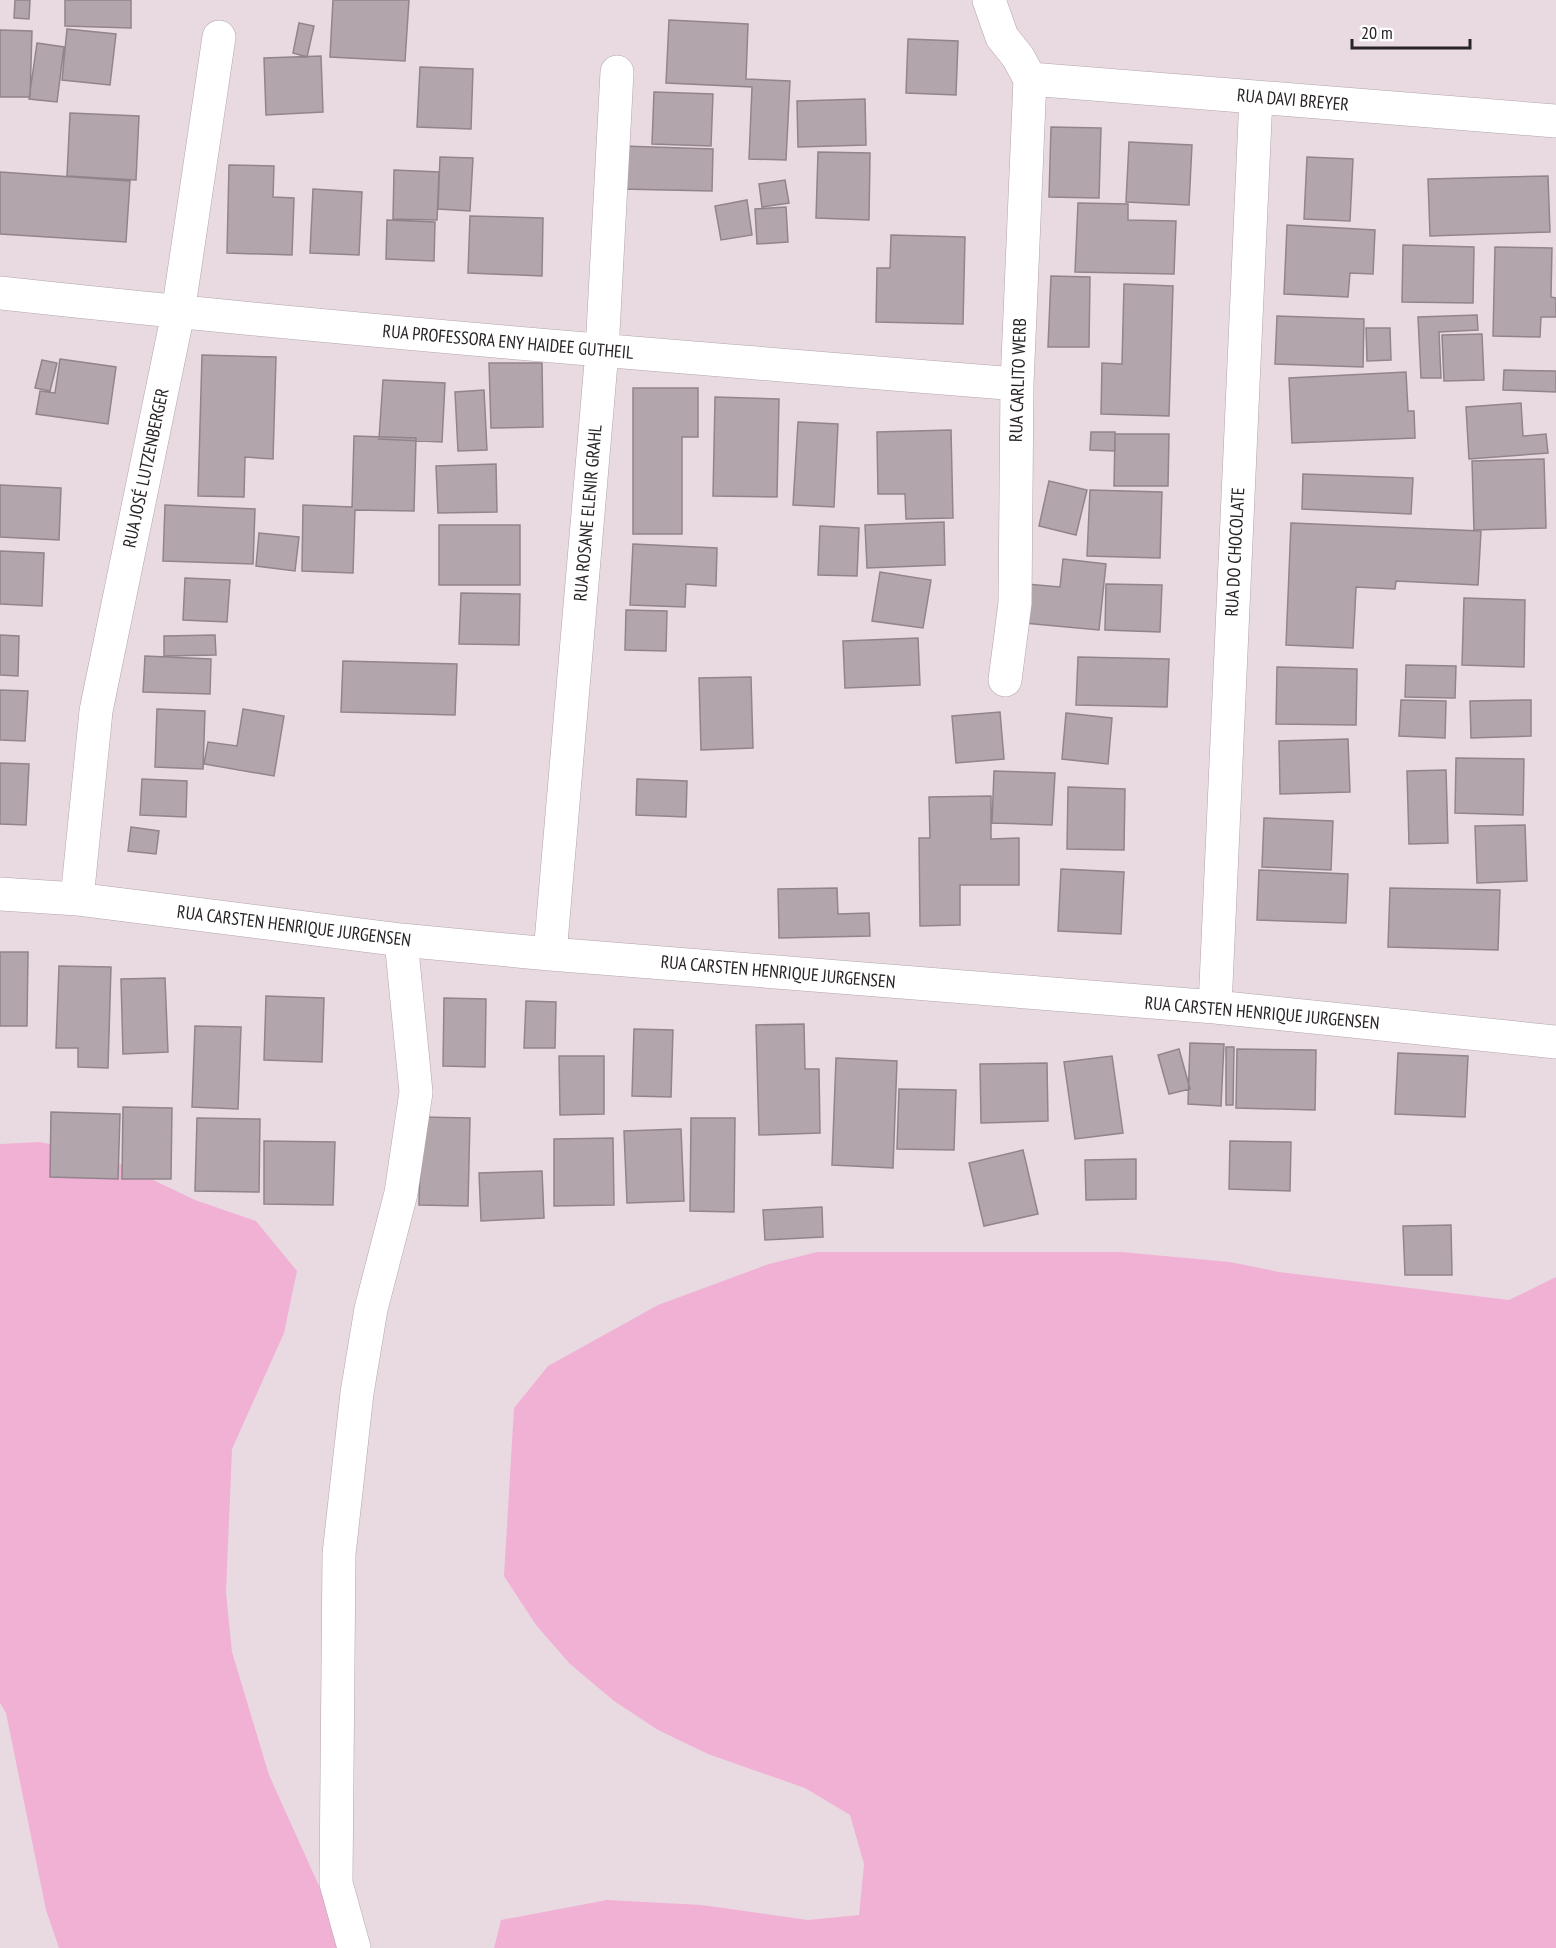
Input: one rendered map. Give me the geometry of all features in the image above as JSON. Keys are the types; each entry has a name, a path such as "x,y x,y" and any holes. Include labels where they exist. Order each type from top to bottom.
{"street":[{"path":"989,0 1002,37 1018,57 1030,79"},
{"name":"RUA JOSÉ LUTZENBERGER","path":"77,899 96,711 178,313 219,37"},
{"name":"RUA ROSANE ELENIR GRAHL","path":"550,954 602,351 617,72"},
{"name":"RUA DAVI BREYER","path":"1030,79 1556,121"},
{"name":"RUA CARLITO WERB","path":"1005,680 1015,603 1017,384 1030,79"},
{"name":"RUA DO CHOCOLATE","path":"1215,1007 1256,97"},
{"name":"RUA PROFESSORA ENY HAIDEE GUTHEIL","path":"0,293 178,313 602,351 1017,384"},
{"name":"RUA CARSTEN HENRIQUE JURGENSEN","path":"0,894 77,899 401,940 1215,1007 1556,1042"},
{"path":"354,1948 336,1883 339,1554 357,1393 371,1309 401,1193 416,1092 401,940"}],"shaded area":[{"path":"40,1142 99,1154 195,1200 256,1221 297,1271 284,1333 232,1449 226,1593 232,1652 269,1775 347,1948 59,1948 46,1910 6,1713 0,1703 0,1144"},
{"path":"817,1252 1121,1252 1230,1262 1279,1272 1509,1300 1556,1277 1556,1948 494,1948 501,1920 607,1900 702,1905 808,1920 859,1915 864,1864 850,1815 805,1788 708,1754 658,1730 614,1701 570,1664 536,1625 504,1576 514,1408 548,1366 658,1305 769,1264"}],"building":[{"path":"15,0 30,0 29,19 14,18"},
{"path":"65,0 131,0 131,28 65,26"},
{"path":"333,0 409,0 405,61 330,57"},
{"path":"669,20 748,24 746,79 790,81 786,160 749,159 752,87 666,83"},
{"path":"299,23 314,26 307,57 293,53"},
{"path":"67,29 116,34 110,85 62,80"},
{"path":"0,30 32,31 30,97 0,97"},
{"path":"908,39 958,41 956,95 906,93"},
{"path":"37,43 64,47 57,102 29,99"},
{"path":"321,56 323,112 266,115 264,58"},
{"path":"420,67 473,69 471,129 417,127"},
{"path":"654,92 713,94 711,146 652,144"},
{"path":"865,99 866,145 798,147 797,101"},
{"path":"70,113 139,116 136,180 67,176"},
{"path":"1051,127 1101,128 1099,198 1049,197"},
{"path":"1129,142 1192,145 1189,205 1126,202"},
{"path":"622,146 713,149 712,191 621,189"},
{"path":"818,152 870,153 869,220 816,218"},
{"path":"440,157 473,158 470,211 438,209"},
{"path":"1307,157 1353,159 1350,221 1304,219"},
{"path":"229,165 274,166 273,197 294,198 292,255 227,253"},
{"path":"394,170 439,172 437,220 393,219"},
{"path":"0,172 130,181 126,242 0,234"},
{"path":"1548,176 1550,232 1430,236 1428,179"},
{"path":"785,180 789,203 762,207 759,184"},
{"path":"313,189 362,192 359,255 310,253"},
{"path":"747,200 752,235 721,240 715,206"},
{"path":"1078,203 1128,204 1128,220 1176,221 1174,274 1075,272"},
{"path":"786,207 788,242 757,244 755,209"},
{"path":"470,216 543,218 542,276 468,273"},
{"path":"387,220 435,222 434,261 386,259"},
{"path":"1287,225 1375,230 1373,274 1350,273 1348,297 1284,294"},
{"path":"891,235 965,237 963,324 876,322 877,268 890,268"},
{"path":"1403,245 1474,247 1473,303 1402,302"},
{"path":"1495,247 1552,248 1551,297 1556,298 1556,317 1541,317 1540,337 1493,336"},
{"path":"1051,276 1090,277 1089,347 1048,347"},
{"path":"1124,284 1173,286 1169,416 1101,414 1102,363 1122,364"},
{"path":"1477,315 1478,330 1439,332 1441,378 1421,378 1418,317"},
{"path":"1277,316 1364,319 1363,367 1275,364"},
{"path":"1366,328 1390,328 1391,360 1367,361"},
{"path":"1482,334 1484,380 1444,381 1442,335"},
{"path":"202,355 276,357 273,459 245,457 244,497 198,496"},
{"path":"60,359 116,367 108,424 36,414 40,391 55,393"},
{"path":"42,360 57,363 50,391 35,388"},
{"path":"489,363 542,363 543,427 491,428"},
{"path":"1504,370 1556,371 1556,392 1503,390"},
{"path":"1406,372 1408,411 1414,411 1415,438 1292,443 1289,378"},
{"path":"383,380 445,383 442,442 379,439"},
{"path":"633,388 698,388 698,437 682,437 682,534 633,534"},
{"path":"484,390 487,450 458,451 455,392"},
{"path":"715,397 779,399 777,497 713,496"},
{"path":"1521,403 1523,436 1546,434 1548,453 1469,459 1466,407"},
{"path":"798,422 838,424 834,507 793,505"},
{"path":"951,430 953,518 906,519 905,494 878,494 877,432"},
{"path":"1091,432 1115,432 1115,451 1090,450"},
{"path":"1115,434 1169,434 1168,486 1114,486"},
{"path":"354,436 416,438 414,511 355,510 353,573 302,571 303,505 352,507"},
{"path":"1544,459 1546,528 1474,530 1472,461"},
{"path":"496,464 497,512 438,513 436,466"},
{"path":"1303,474 1413,478 1411,514 1302,509"},
{"path":"1049,481 1087,490 1076,535 1039,526"},
{"path":"0,485 61,488 59,540 0,537"},
{"path":"1090,490 1162,492 1160,558 1087,556"},
{"path":"165,505 255,509 253,564 163,561"},
{"path":"944,522 945,565 867,568 865,525"},
{"path":"1291,523 1481,531 1478,585 1396,581 1395,589 1356,587 1353,648 1286,645"},
{"path":"439,525 520,525 520,585 439,585"},
{"path":"820,526 859,528 857,576 818,575"},
{"path":"259,533 299,537 295,571 256,566"},
{"path":"633,544 717,548 716,586 686,584 685,607 630,605"},
{"path":"0,551 44,553 42,606 0,604"},
{"path":"1063,559 1106,564 1099,630 1024,623 1027,584 1060,587"},
{"path":"880,572 931,580 923,628 872,621"},
{"path":"185,578 230,580 227,622 183,620"},
{"path":"1106,584 1162,585 1160,632 1105,630"},
{"path":"461,593 520,594 519,645 459,644"},
{"path":"1464,598 1525,600 1524,667 1462,665"},
{"path":"626,610 667,611 666,651 625,650"},
{"path":"0,635 19,636 18,676 0,675"},
{"path":"215,635 216,655 164,656 164,636"},
{"path":"918,638 920,685 845,688 843,641"},
{"path":"145,656 211,659 210,694 143,692"},
{"path":"1078,657 1169,659 1167,707 1076,705"},
{"path":"343,661 457,664 455,715 341,712"},
{"path":"1406,665 1456,666 1455,698 1405,697"},
{"path":"1277,667 1357,669 1356,725 1276,724"},
{"path":"751,677 753,748 701,750 699,678"},
{"path":"0,690 28,691 25,741 0,740"},
{"path":"1401,700 1446,701 1445,738 1399,736"},
{"path":"1531,700 1531,736 1471,738 1470,701"},
{"path":"157,709 205,711 203,769 155,767"},
{"path":"243,709 284,716 274,776 204,764 208,742 237,746"},
{"path":"1000,712 1004,759 956,763 952,716"},
{"path":"1066,713 1112,718 1108,764 1062,759"},
{"path":"1348,739 1350,792 1280,794 1279,741"},
{"path":"1456,758 1524,759 1523,815 1455,813"},
{"path":"0,763 29,764 26,825 0,824"},
{"path":"1446,770 1448,843 1409,844 1407,771"},
{"path":"994,771 1055,773 1052,825 992,823"},
{"path":"142,779 187,781 186,817 140,815"},
{"path":"637,779 687,781 686,817 636,815"},
{"path":"1068,787 1125,789 1124,850 1067,849"},
{"path":"991,796 991,839 1019,838 1019,885 960,885 960,925 920,926 919,838 930,838 929,797"},
{"path":"1264,818 1333,821 1331,870 1262,867"},
{"path":"1525,825 1527,881 1477,883 1475,826"},
{"path":"131,827 159,831 156,854 128,851"},
{"path":"1061,869 1124,872 1121,934 1058,931"},
{"path":"1259,870 1348,874 1346,923 1257,920"},
{"path":"837,888 838,914 869,913 870,936 779,938 778,889"},
{"path":"1390,888 1500,890 1498,950 1388,947"},
{"path":"0,952 28,952 27,1026 0,1026"},
{"path":"59,966 111,967 108,1068 78,1067 78,1048 56,1048"},
{"path":"165,978 168,1052 123,1054 121,979"},
{"path":"266,996 324,998 322,1062 264,1060"},
{"path":"444,998 486,999 485,1067 443,1066"},
{"path":"526,1001 556,1002 555,1048 524,1048"},
{"path":"804,1024 805,1069 819,1069 820,1133 759,1135 756,1025"},
{"path":"195,1026 241,1027 238,1109 192,1107"},
{"path":"634,1029 673,1030 671,1097 632,1096"},
{"path":"1190,1043 1224,1044 1221,1106 1188,1104"},
{"path":"1226,1047 1234,1047 1233,1105 1226,1105"},
{"path":"1179,1049 1190,1089 1169,1094 1158,1055"},
{"path":"1237,1049 1316,1050 1315,1110 1236,1108"},
{"path":"1398,1053 1468,1056 1465,1117 1395,1114"},
{"path":"559,1056 604,1056 604,1114 560,1115"},
{"path":"1112,1056 1123,1133 1075,1139 1064,1062"},
{"path":"836,1058 897,1061 893,1168 832,1165"},
{"path":"1047,1063 1048,1121 981,1123 980,1064"},
{"path":"899,1089 956,1090 954,1150 897,1149"},
{"path":"123,1107 172,1108 171,1179 122,1179"},
{"path":"51,1112 120,1114 118,1179 50,1177"},
{"path":"421,1117 470,1118 468,1206 419,1205"},
{"path":"197,1118 260,1119 259,1192 195,1191"},
{"path":"691,1118 735,1118 734,1212 690,1211"},
{"path":"681,1129 684,1201 627,1203 624,1131"},
{"path":"613,1138 614,1205 554,1206 554,1139"},
{"path":"264,1141 335,1142 333,1205 264,1204"},
{"path":"1230,1141 1291,1142 1290,1191 1229,1189"},
{"path":"1023,1150 1038,1214 984,1226 969,1163"},
{"path":"1136,1159 1136,1199 1086,1200 1085,1160"},
{"path":"542,1171 544,1218 481,1221 479,1173"},
{"path":"822,1207 823,1237 765,1240 763,1210"},
{"path":"1451,1225 1452,1275 1405,1275 1403,1226"}]}
